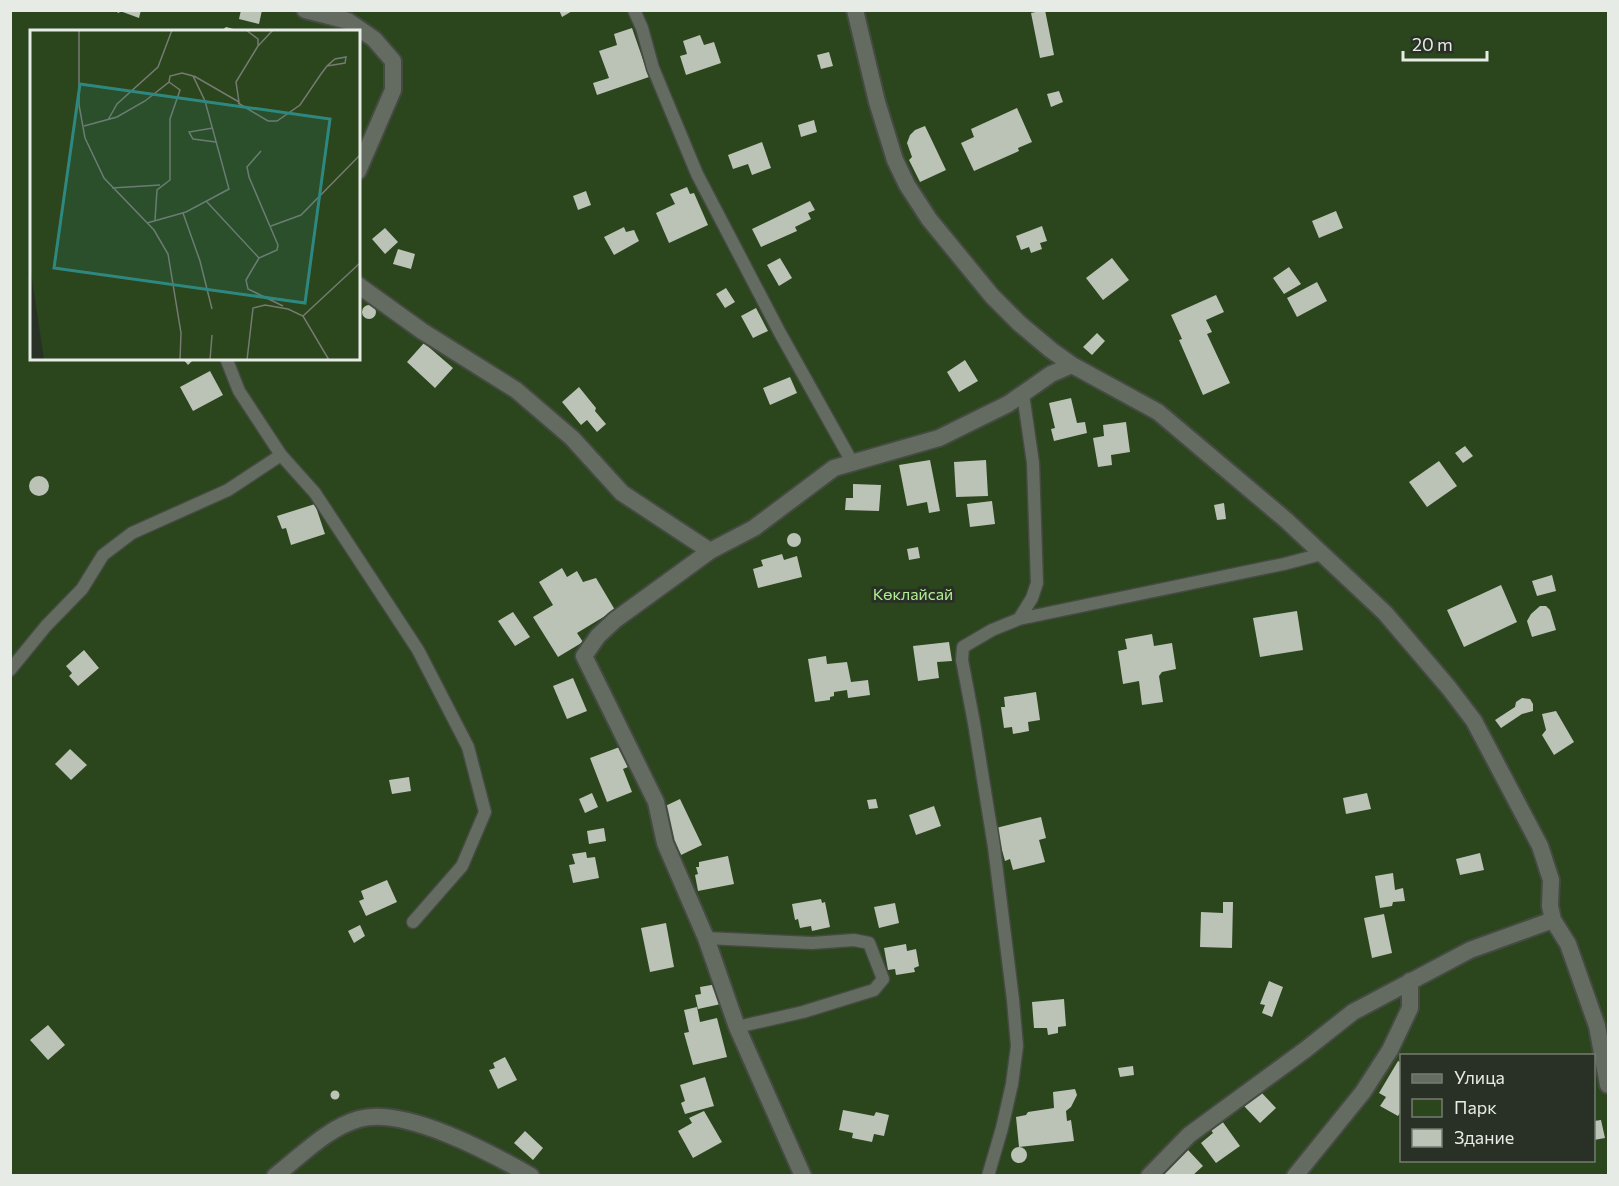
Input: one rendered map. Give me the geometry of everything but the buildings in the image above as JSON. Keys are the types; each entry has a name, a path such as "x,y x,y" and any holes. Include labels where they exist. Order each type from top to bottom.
{"street":[{"path":"305,10 348,21 374,39 393,61 393,90 360,166"},
{"path":"855,10 877,102 895,160 907,185 930,219 992,296 1020,324 1072,365 1158,412 1286,520 1385,613 1474,721 1540,846 1551,880 1550,906 1553,920 1568,944 1597,1026 1608,1085"},
{"path":"360,286 422,331 516,390 572,438 622,493 710,551"},
{"path":"803,1176 738,1026 706,938 665,843 656,802 584,656 598,636 615,620 710,551 754,528 834,468 939,438 1008,404 1051,374 1072,365"},
{"path":"1149,1176 1188,1134 1297,1057 1353,1012 1470,950 1553,920"},
{"path":"1295,1176 1363,1092 1390,1050 1410,1008 1410,981"},
{"path":"275,1176 334,1129 360,1118 393,1118 436,1131 484,1150 531,1176"}],"lane":[{"path":"634,10 642,28 653,68 698,174 780,333 852,462"},
{"path":"227,360 239,391 281,455 315,493 418,650 468,747 485,812 462,866 413,922"},
{"path":"1019,620 1032,598 1036,584 1034,463 1023,394"},
{"path":"10,670 46,626 82,589 103,555 132,533 228,490 281,455"},
{"path":"988,1176 1012,1084 1017,1046 994,847 962,660 963,647 976,638 1019,620 1322,554"},
{"path":"706,938 812,943 854,940 869,943 884,980 874,990 803,1012 738,1026"}],"green space":[{"name":"Көклайсай","path":"11,11 1608,11 1608,1175 11,1175"}]}
